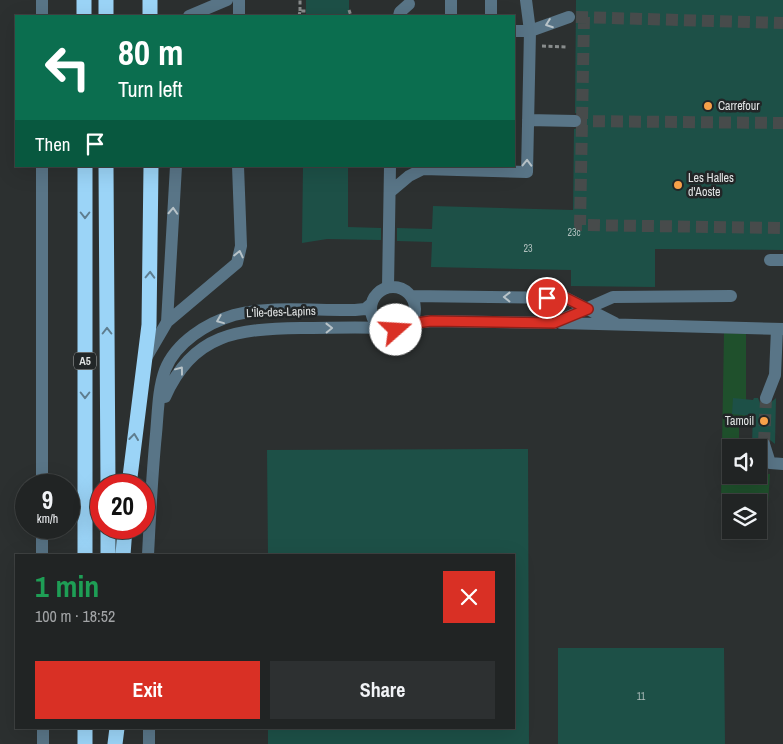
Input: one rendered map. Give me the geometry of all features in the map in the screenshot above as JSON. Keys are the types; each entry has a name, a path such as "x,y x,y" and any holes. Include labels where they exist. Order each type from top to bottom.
{"highway":[{"path":"84,0 84,15"},
{"path":"106,0 106,15"},
{"path":"150,0 150,15"},
{"name":"A5","path":"85,167 85,554"},
{"name":"A5","path":"106,167 108,474"},
{"path":"130,474 146,358 151,241 151,167"},
{"path":"108,539 108,554"},
{"path":"123,554 124,539"},
{"path":"86,729 86,744"},
{"path":"109,729 109,744"},
{"path":"115,744 116,729"}],"lane":[{"path":"42,0 42,15"},
{"path":"191,15 227,0"},
{"path":"239,0 239,15"},
{"path":"451,0 451,15"},
{"path":"491,0 491,15"},
{"path":"390,192 409,171 447,168 487,168 526,172 530,31 526,0"},
{"path":"399,15 400,12 410,7"},
{"path":"515,31 530,31 569,17"},
{"path":"528,120 574,121"},
{"path":"42,167 42,474"},
{"path":"167,322 176,167"},
{"path":"146,358 167,322 237,263 241,246 238,167"},
{"path":"388,287 390,167"},
{"path":"383,328 373,318 371,304 377,293 388,287 401,288 411,296 415,307 409,324"},
{"path":"411,296 566,298 618,325"},
{"path":"554,323 613,297 731,296"},
{"name":"L'Île-des-Lapins","path":"148,554 158,413 165,370 175,352 187,340 219,320 251,312 355,310 371,304"},
{"name":"L'Île-des-Lapins","path":"158,413 171,382 189,359 202,348 227,335 257,329 383,328 396,330 409,324 431,321 780,329"},
{"path":"766,398 776,375 780,329"},
{"path":"767,454 770,463 783,464"},
{"path":"42,539 42,554"},
{"path":"43,729 43,744"},
{"path":"149,729 149,744"}],"path":[{"path":"299,15 300,0"},
{"path":"349,10 351,15"},
{"path":"300,11 306,11"}],"green space":[{"path":"724,333 746,334 746,415 739,422 739,439 722,439"},
{"path":"722,446 722,484 767,484 767,474 770,474 768,503 767,494 722,494 721,502"}],"building":[{"path":"306,0 349,0 349,15 306,15"},
{"name":"Les Halles d'Aoste","path":"576,0 783,0 783,250 655,249 655,287 571,286 571,270 431,267 432,242 397,241 397,228 432,229 433,206 573,210 574,129 579,128 583,121 580,114 575,113"},
{"path":"303,167 348,167 348,227 381,228 381,240 327,239 302,243"},
{"name":"Tamoil","path":"733,398 753,400 758,398 760,403 767,406 776,398 775,444 765,436 752,439 753,416 732,414"},
{"path":"528,449 529,744 268,744 268,729 515,729 515,554 268,554 267,450"},
{"path":"558,648 724,648 725,744 558,744"}],"tunnel":[{"path":"576,17 783,23"},
{"path":"584,17 580,225 783,228"},
{"path":"575,121 783,123"},
{"path":"764,439 766,398"}],"place":[{"name":"Carrefour","path":"708,106"},
{"name":"Les Halles d'Aoste","path":"678,185"},
{"name":"Tamoil","path":"764,421"}],"route":[{"path":"396,330 409,324 431,321 554,323 588,309 566,298 547,298"}]}
